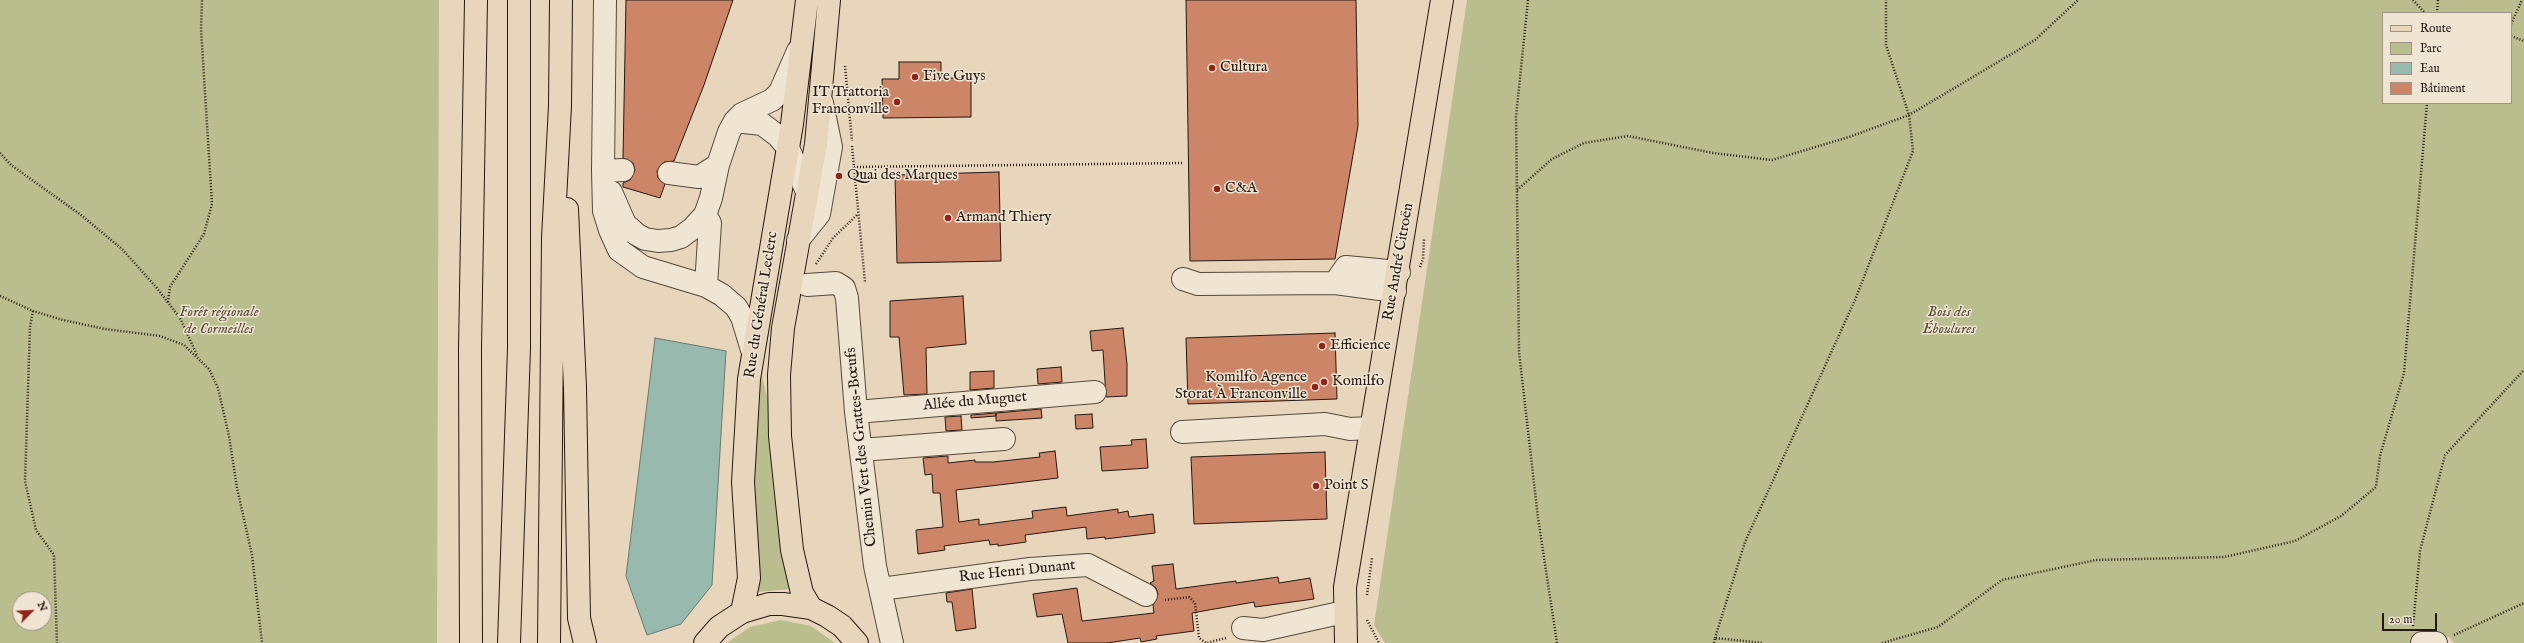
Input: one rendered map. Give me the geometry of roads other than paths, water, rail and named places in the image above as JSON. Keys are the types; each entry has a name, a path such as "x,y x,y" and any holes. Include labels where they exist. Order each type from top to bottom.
{"main road":[{"path":"471,643 470,349 476,0"},
{"path":"509,643 519,348 519,0"},
{"path":"549,643 554,238 560,106 561,0"},
{"name":"Rue du Général Leclerc","path":"742,612 749,578 743,482 749,379 788,148 806,0"},
{"name":"Rue du Général Leclerc","path":"811,608 802,593 792,550 783,477 778,404 783,328 798,240 808,194 819,118 829,0"},
{"name":"Rue André Citroën","path":"1346,643 1344,612 1345,587 1370,428 1397,281 1442,0"},
{"path":"560,106 575,388 579,618 585,643"},
{"path":"705,643 719,627 742,612 769,604 790,604 811,608 827,616 842,626 857,643"}],"street":[{"path":"605,0 613,170 625,224 636,234 646,239 658,241 681,237 693,228 705,215 711,198 718,165 729,132 735,121 742,114 768,102 780,92 801,43"},
{"path":"798,240 819,214 831,147 820,92"},
{"path":"735,121 762,124 770,128 788,148 808,194"},
{"path":"669,173 699,177 718,165"},
{"path":"613,170 604,211 619,250 643,267 706,286 722,295 736,307 742,317 753,353"},
{"path":"705,215 710,223 706,286"},
{"path":"1183,279 1198,284 1335,283 1346,267 1397,281"},
{"name":"Chemin Vert des Grattes-Bœufs","path":"807,285 836,283 844,288 850,313 856,412 875,566 892,643"},
{"name":"Allée du Muguet","path":"856,412 1095,392"},
{"path":"1182,432 1325,424 1350,429 1370,428"},
{"path":"861,450 1004,439"},
{"name":"Rue Henri Dunant","path":"881,589 1030,568 1088,565 1146,595"},
{"path":"1238,632 1263,630 1344,612"},
{"path":"2418,638 2436,643"}],"water":[{"path":"655,338 726,351 712,585 681,624 647,635 626,576"}],"place":[{"name":"Cultura","path":"1212,68"},
{"name":"Five Guys","path":"915,77"},
{"name":"IT Trattoria Franconville","path":"897,102"},
{"name":"Quai des Marques","path":"839,176"},
{"name":"C&A","path":"1217,189"},
{"name":"Armand Thiery","path":"948,218"},
{"name":"Efficience","path":"1322,346"},
{"name":"Komilfo","path":"1324,382"},
{"name":"Komilfo Agence Storat À Franconville","path":"1315,387"},
{"name":"Point S","path":"1316,486"}],"park label":[{"name":"Forêt régionale de Cormeilles","path":"219,322"},
{"name":"Bois des Éboulures","path":"1949,322"}]}
